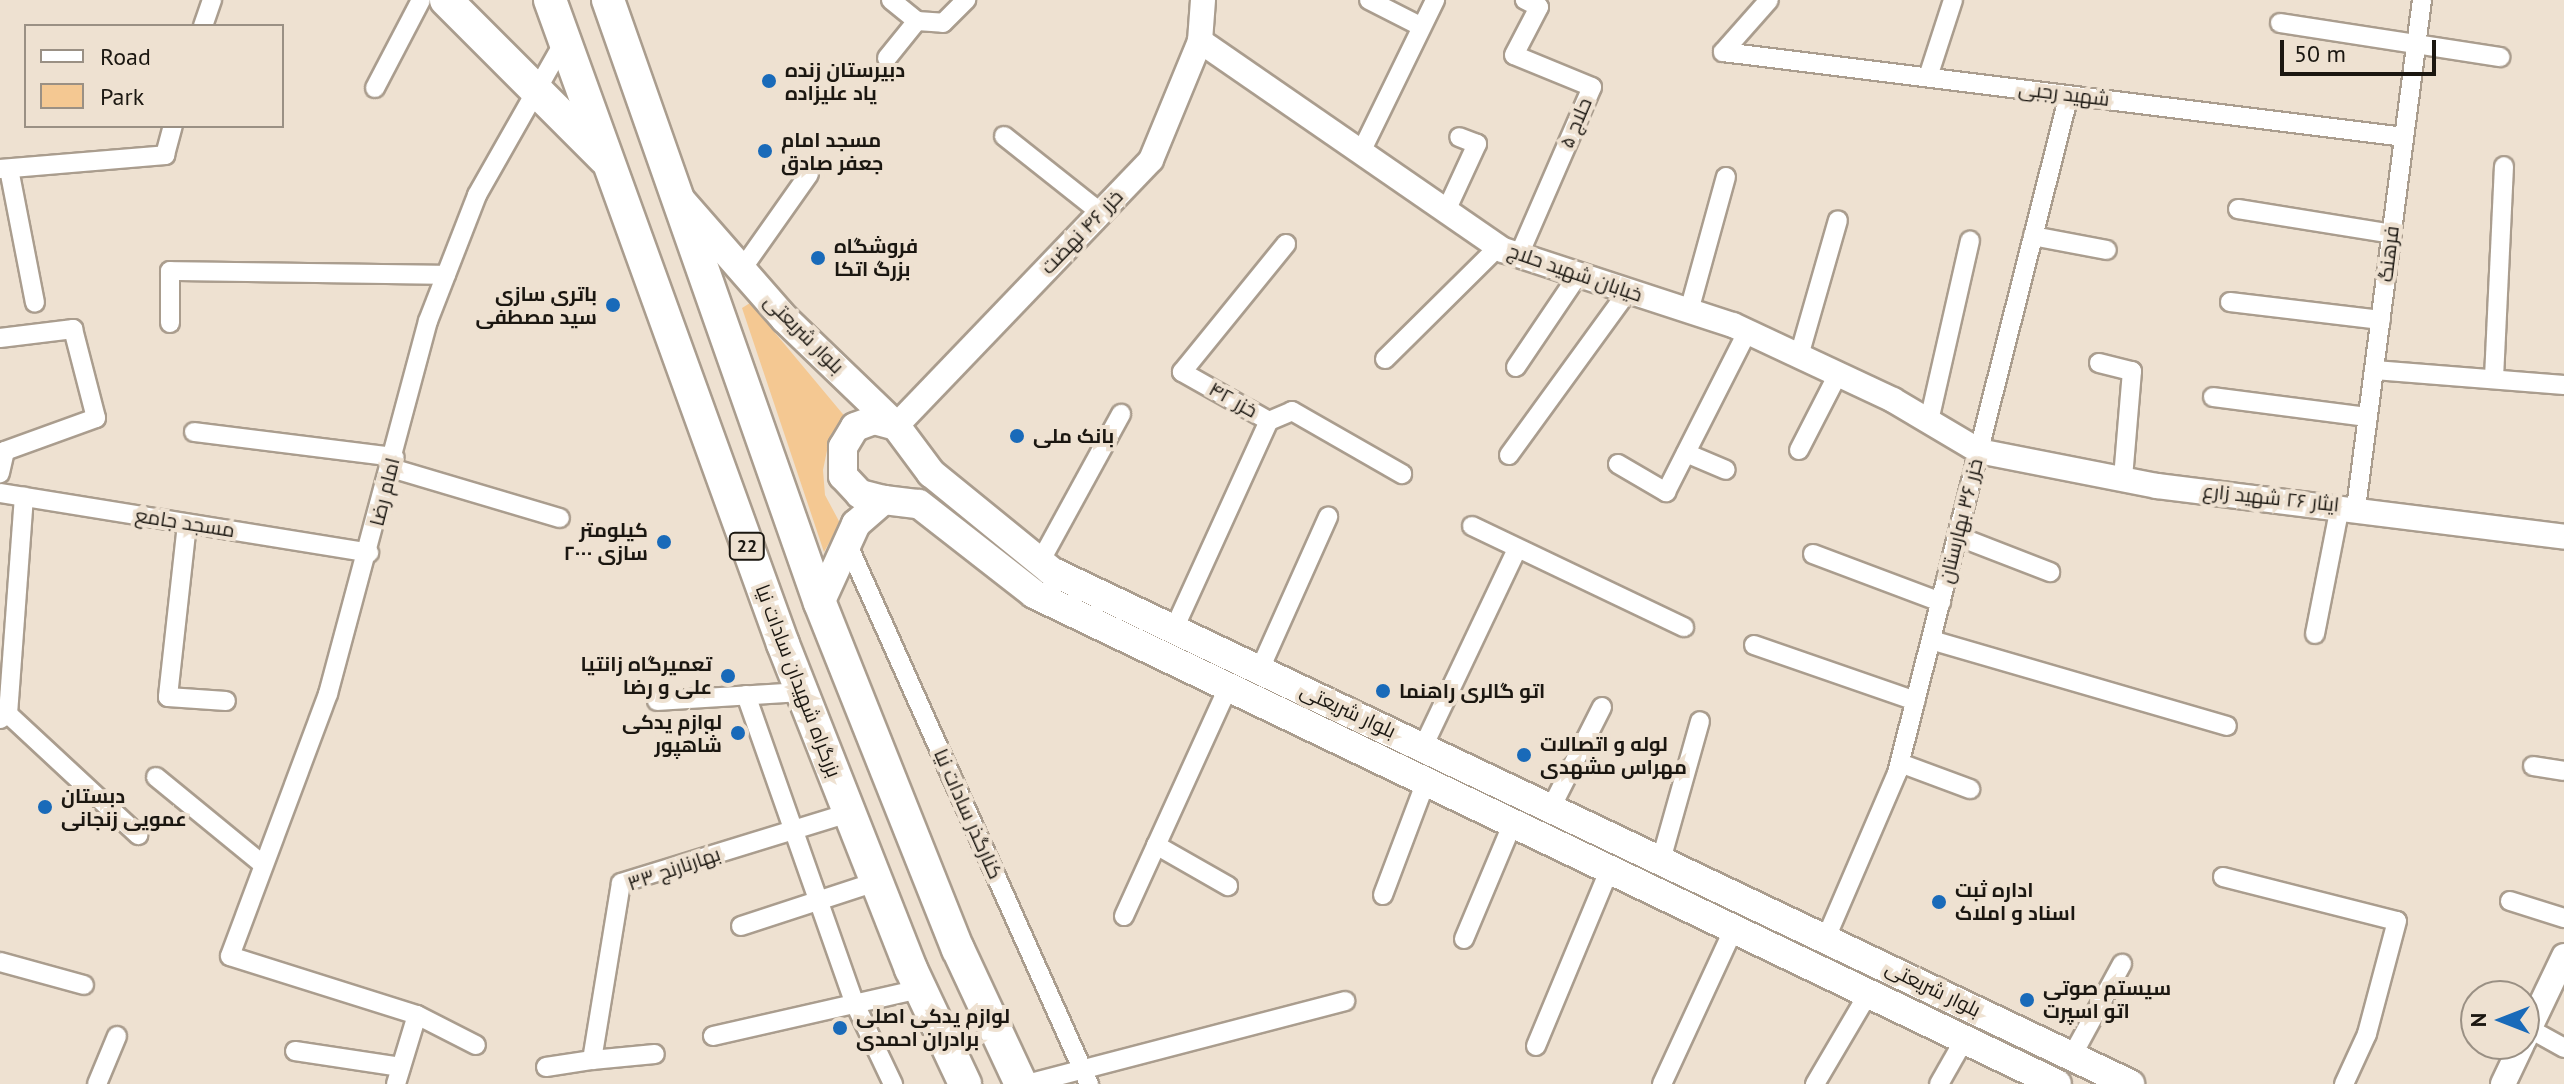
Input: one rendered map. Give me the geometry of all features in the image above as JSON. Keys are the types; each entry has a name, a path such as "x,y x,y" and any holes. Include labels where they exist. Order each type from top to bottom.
{"highway":[{"name":"بزرگراه شهیدان سادات نیا","path":"550,0 801,692 920,989 965,1084"},
{"name":"22","path":"608,0 820,603 958,949 1024,1084"},
{"path":"447,1 609,164"}],"main road":[{"name":"بلوار شریعتی","path":"673,191 742,269 896,426 931,473 1040,562 1174,629 2130,1084"},
{"name":"بلوار شریعتی","path":"896,426 874,420 855,427 843,447 843,476 860,494 919,504 1034,594 1227,690 2057,1084"},
{"path":"820,603 847,543 884,500"}],"street":[{"path":"204,24 212,0"},
{"path":"891,0 917,21 943,23 966,0"},
{"name":"خزر ۴۶ نهضت","path":"896,426 1151,160 1200,41 1203,0"},
{"path":"1369,0 1422,27"},
{"path":"1361,152 1435,0"},
{"name":"حلاج ۵","path":"1509,251 1592,87 1514,55 1539,7 1525,0"},
{"name":"شهید رجبی","path":"1769,0 1723,52 2404,137"},
{"path":"1928,77 1953,0"},
{"name":"فرهنگ","path":"2315,634 2368,417 2422,0"},
{"path":"375,88 447,1"},
{"path":"887,58 917,21"},
{"path":"2280,23 2500,57"},
{"name":"امام رضا","path":"417,1015 230,956 261,863 328,694 446,275 532,89 565,40"},
{"name":"خیابان شهید حلاج","path":"1200,41 1509,251 1747,332 1838,374 1979,451"},
{"name":"خزر ۳۶ بهارستان","path":"1826,938 1900,763 2069,95"},
{"path":"35,303 4,169 165,155 172,128"},
{"path":"1004,136 1101,213"},
{"path":"1446,211 1477,144 1459,137"},
{"path":"2494,378 2504,166"},
{"path":"742,269 809,174"},
{"path":"1689,311 1726,177"},
{"path":"2238,209 2392,234"},
{"path":"1799,356 1838,220"},
{"path":"2033,236 2107,250"},
{"path":"1929,421 1970,241"},
{"name":"خزر ۴۲","path":"1174,629 1269,421 1182,372 1286,244"},
{"path":"1385,359 1509,251"},
{"path":"170,323 170,271 446,275"},
{"path":"1516,367 1578,275"},
{"path":"1509,455 1628,291"},
{"path":"2230,302 2381,320"},
{"path":"0,338 73,329 96,418 5,451 0,473"},
{"path":"1618,464 1666,492 1747,332"},
{"path":"2099,363 2132,371 2123,479"},
{"path":"2374,370 2564,385"},
{"path":"1799,450 1838,374"},
{"path":"2213,397 2368,417"},
{"path":"1269,421 1292,411 1402,474"},
{"path":"1040,562 1121,414"},
{"path":"194,432 392,463 560,518"},
{"name":"ایثار ۲۶ شهید زارع","path":"1979,451 2123,479 2564,537"},
{"path":"1686,453 1726,470"},
{"name":"مسجد جامع","path":"0,493 369,553"},
{"path":"24,497 4,717 138,835"},
{"path":"1260,669 1328,517"},
{"path":"187,524 168,697 226,701"},
{"path":"1472,526 1684,627"},
{"path":"1957,536 2050,572"},
{"name":"کنارگذر سادات نیا","path":"847,543 1085,1077"},
{"path":"1423,747 1517,549"},
{"path":"1813,554 1941,602"},
{"path":"1931,640 2227,726"},
{"path":"1754,645 1916,701"},
{"path":"1124,916 1227,690"},
{"path":"657,701 801,692"},
{"path":"746,695 796,829 817,901 855,1004 893,1084"},
{"path":"1551,808 1602,707"},
{"path":"1661,860 1700,721"},
{"path":"1900,763 1970,789"},
{"path":"2533,766 2564,771"},
{"path":"156,777 261,863"},
{"path":"1383,895 1425,784"},
{"name":"بهارنارنج ۳۳","path":"592,1060 621,883 849,813"},
{"path":"1464,939 1512,825"},
{"path":"1156,845 1228,886"},
{"path":"1536,1046 1609,871"},
{"path":"2223,877 2397,921 2367,1034 2344,1084"},
{"path":"741,926 876,882"},
{"path":"2510,901 2564,918"},
{"path":"1662,1084 1733,930"},
{"path":"2540,1006 2564,956"},
{"path":"0,962 84,985"},
{"path":"2072,1056 2122,964"},
{"path":"713,1036 920,989"},
{"path":"1815,1084 1868,994"},
{"path":"1024,1084 1085,1077 1345,1001"},
{"path":"295,1051 398,1076 417,1015 476,1045"},
{"path":"97,1084 117,1036"},
{"path":"1939,1084 1964,1040"},
{"path":"2540,1042 2564,1048"},
{"path":"546,1067 655,1054"},
{"path":"2503,1084 2514,1060"}],"green space":[{"path":"750,303 847,419 830,436 823,470 825,495 840,523 824,552 742,308"}],"place":[{"name":"دبیرستان زنده یاد علیزاده","path":"769,81"},
{"name":"مسجد امام جعفر صادق","path":"765,151"},
{"name":"فروشگاه بزرگ اتکا","path":"818,258"},
{"name":"باتری سازی سید مصطفی","path":"613,305"},
{"name":"بانک ملی","path":"1017,436"},
{"name":"کیلومتر سازی ۲۰۰۰","path":"664,542"},
{"name":"تعمیرگاه زانتیا علی و رضا","path":"728,676"},
{"name":"اتو گالری راهنما","path":"1383,691"},
{"name":"لوازم یدکی شاهپور","path":"738,733"},
{"name":"لوله و اتصالات مهراس مشهدی","path":"1524,755"},
{"name":"دبستان عمویی زنجانی","path":"45,807"},
{"name":"اداره ثبت اسناد و املاک","path":"1939,902"},
{"name":"سیستم صوتی اتو اسپرت","path":"2027,1000"},
{"name":"لوازم یدکی اصلی برادران احمدی","path":"840,1028"}]}
